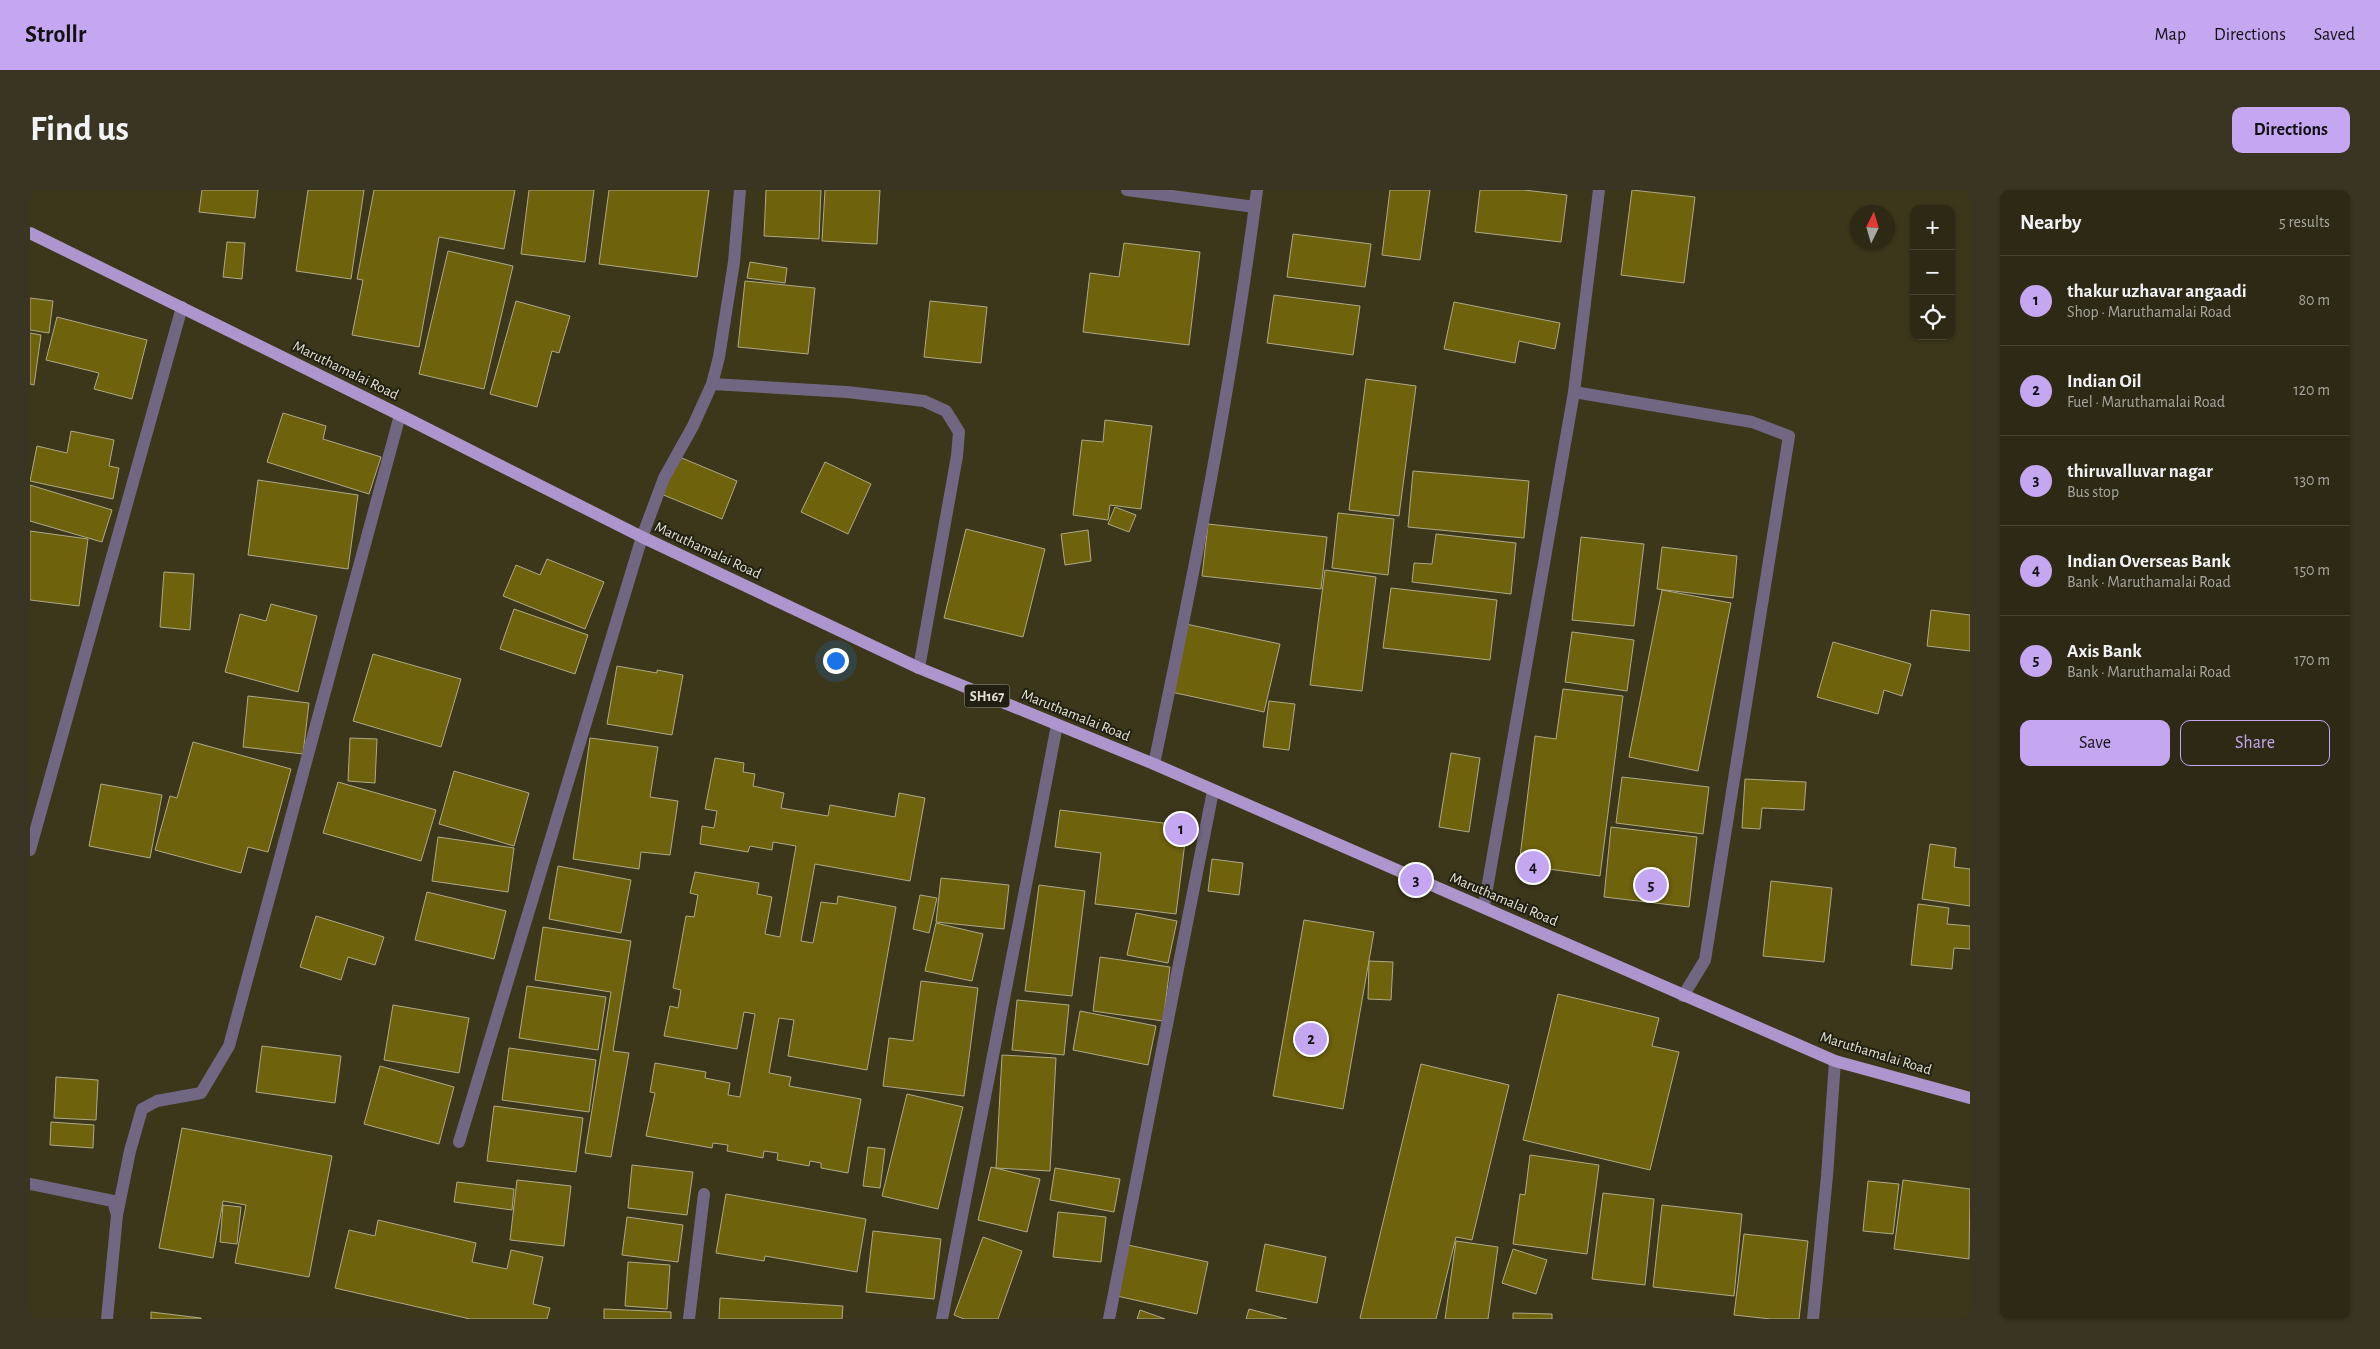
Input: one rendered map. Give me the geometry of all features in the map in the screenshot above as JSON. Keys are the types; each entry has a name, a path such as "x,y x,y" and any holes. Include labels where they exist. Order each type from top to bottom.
{"main road":[{"name":"Maruthamalai Road","path":"30,233 400,415 642,537 919,668 1154,764 1416,880 1484,906 1683,996 1835,1061 1970,1098"}],"street":[{"path":"459,1142 642,537 664,478 693,426 712,384 720,357 734,262 740,190"},
{"path":"1127,190 1255,207"},
{"path":"1154,764 1226,401 1257,190"},
{"path":"1484,906 1574,392 1599,190"},
{"path":"30,850 182,307"},
{"path":"712,384 866,394 924,401 946,411 959,432 957,456 919,668"},
{"path":"1574,392 1752,422 1789,436 1705,960 1683,996"},
{"path":"107,1319 118,1215 130,1151 142,1109 157,1101 201,1093 229,1046 400,415"},
{"path":"942,1319 1057,725"},
{"path":"1109,1319 1213,791"},
{"path":"1813,1319 1827,1176 1835,1061"},
{"path":"30,1184 113,1201 118,1215"},
{"path":"689,1319 704,1194"}],"building":[{"path":"202,190 258,190 255,218 199,212"},
{"path":"308,190 364,190 351,279 296,271"},
{"path":"374,190 515,190 504,249 439,237 419,347 352,335 363,280 357,279"},
{"path":"529,190 594,190 585,262 521,254"},
{"path":"609,190 709,190 697,277 599,264"},
{"path":"766,190 821,190 819,239 764,236"},
{"path":"825,190 880,190 877,244 822,241"},
{"path":"1390,190 1430,190 1420,260 1382,255"},
{"path":"1480,190 1524,190 1567,195 1561,242 1475,232"},
{"path":"1632,190 1695,197 1684,283 1621,275"},
{"path":"1293,234 1371,244 1365,287 1287,277"},
{"path":"227,242 245,243 242,279 223,277"},
{"path":"1124,243 1200,252 1189,345 1083,332 1090,273 1119,277"},
{"path":"448,251 513,266 484,389 419,374"},
{"path":"750,262 787,268 785,283 747,278"},
{"path":"745,281 815,288 808,354 738,347"},
{"path":"1274,295 1360,306 1353,355 1267,343"},
{"path":"30,298 53,301 49,333 30,330"},
{"path":"516,301 570,316 559,353 552,351 537,407 490,394"},
{"path":"930,301 987,307 981,363 924,357"},
{"path":"1454,302 1560,323 1555,349 1519,341 1515,363 1444,349"},
{"path":"57,317 147,340 132,399 94,389 99,373 46,360"},
{"path":"30,333 41,335 34,385 30,384"},
{"path":"1366,379 1416,386 1399,516 1349,510"},
{"path":"283,413 326,426 323,439 381,457 369,494 267,462"},
{"path":"1105,420 1152,426 1141,509 1110,505 1108,520 1073,515 1082,440 1103,442"},
{"path":"71,431 114,440 109,466 119,468 113,499 30,481 37,446 67,453"},
{"path":"677,456 737,481 722,519 661,494"},
{"path":"825,462 871,484 848,534 801,512"},
{"path":"1413,471 1529,481 1524,538 1408,527"},
{"path":"258,480 358,495 348,569 248,555"},
{"path":"30,485 112,510 102,542 30,521"},
{"path":"1115,507 1136,515 1129,532 1108,524"},
{"path":"1338,513 1394,519 1388,575 1332,568"},
{"path":"1208,524 1327,537 1321,589 1202,576"},
{"path":"966,529 1045,549 1023,637 944,618"},
{"path":"1088,530 1091,561 1065,565 1061,534"},
{"path":"30,531 88,539 79,606 30,600"},
{"path":"1436,534 1516,543 1511,594 1412,582 1414,563 1432,564"},
{"path":"1581,537 1644,544 1634,626 1572,620"},
{"path":"1662,547 1737,556 1733,598 1657,589"},
{"path":"547,559 604,582 585,629 503,596 516,565 540,575"},
{"path":"1325,570 1376,577 1362,691 1310,685"},
{"path":"164,572 194,574 190,630 160,627"},
{"path":"1391,588 1497,600 1490,660 1383,648"},
{"path":"1662,590 1731,603 1698,771 1629,757"},
{"path":"271,604 317,616 298,692 225,672 240,614 266,621"},
{"path":"514,609 588,635 575,674 500,649"},
{"path":"1931,610 1970,615 1970,651 1927,646"},
{"path":"1186,624 1280,644 1264,712 1171,692"},
{"path":"1572,632 1634,640 1627,691 1565,682"},
{"path":"1833,642 1911,664 1902,696 1884,690 1878,714 1817,697"},
{"path":"373,654 461,679 441,747 353,721"},
{"path":"617,666 657,673 657,670 683,675 672,735 607,724"},
{"path":"1563,689 1623,696 1600,876 1519,865 1535,736 1556,739"},
{"path":"248,696 309,703 303,754 243,747"},
{"path":"1269,701 1295,704 1289,750 1263,747"},
{"path":"350,738 377,739 375,783 348,781"},
{"path":"590,738 658,747 650,797 678,801 670,855 641,852 639,869 573,859"},
{"path":"193,742 291,769 268,852 248,847 241,873 155,850 170,796 177,798"},
{"path":"1451,753 1480,758 1469,832 1439,827"},
{"path":"715,758 744,763 743,772 755,774 753,786 784,793 781,808 828,816 830,805 895,817 899,793 925,798 910,881 815,864 801,941 813,943 821,902 837,904 838,896 896,907 867,1070 788,1056 794,1020 779,1018 769,1073 791,1077 789,1086 861,1099 848,1173 821,1168 821,1163 810,1161 809,1166 777,1160 778,1153 764,1151 763,1158 727,1151 728,1145 713,1143 712,1148 646,1136 655,1093 650,1092 655,1063 706,1072 705,1078 730,1083 728,1095 740,1097 755,1014 744,1012 737,1049 664,1036 670,1006 678,1008 681,990 673,988 686,916 694,917 698,895 690,893 695,872 759,883 757,894 772,897 765,934 780,937 796,846 773,842 772,850 750,846 748,852 700,844 702,826 714,828 717,811 705,809"},
{"path":"454,771 529,793 514,846 439,824"},
{"path":"1622,777 1709,787 1703,834 1616,823"},
{"path":"1745,779 1806,782 1804,810 1762,808 1760,829 1742,828"},
{"path":"338,782 436,810 421,861 323,833"},
{"path":"101,784 162,795 150,858 89,846"},
{"path":"1060,810 1187,826 1176,914 1095,904 1101,853 1055,847"},
{"path":"1611,827 1697,837 1689,907 1604,897"},
{"path":"438,837 514,848 508,892 432,881"},
{"path":"1930,844 1956,848 1954,867 1970,869 1970,906 1922,899"},
{"path":"1212,859 1243,863 1239,895 1208,891"},
{"path":"558,866 631,880 621,933 549,919"},
{"path":"941,878 1009,885 1004,929 936,922"},
{"path":"1771,881 1832,888 1824,962 1763,956"},
{"path":"1039,885 1085,891 1072,996 1025,991"},
{"path":"427,892 506,911 494,959 415,940"},
{"path":"920,895 937,898 929,933 913,929"},
{"path":"1918,904 1949,908 1947,924 1970,926 1970,949 1954,948 1952,969 1911,965"},
{"path":"1136,913 1177,921 1168,963 1127,955"},
{"path":"316,916 384,937 375,965 348,957 341,980 300,967"},
{"path":"1304,920 1374,932 1343,1109 1273,1096"},
{"path":"936,923 983,934 972,981 925,971"},
{"path":"543,927 631,941 613,1051 629,1053 611,1157 585,1153 611,992 535,980"},
{"path":"1100,957 1170,967 1163,1021 1093,1011"},
{"path":"1369,961 1393,962 1391,1000 1368,999"},
{"path":"921,981 978,988 964,1096 883,1086 889,1038 913,1041"},
{"path":"527,986 606,997 598,1050 519,1038"},
{"path":"1558,994 1659,1018 1652,1046 1679,1052 1650,1170 1523,1140"},
{"path":"1017,1000 1069,1005 1064,1055 1012,1050"},
{"path":"393,1005 469,1018 459,1073 384,1060"},
{"path":"1080,1011 1156,1026 1148,1065 1073,1050"},
{"path":"262,1046 341,1056 335,1103 256,1092"},
{"path":"509,1048 596,1060 589,1112 502,1100"},
{"path":"1002,1055 1056,1058 1050,1171 996,1168"},
{"path":"1421,1064 1509,1085 1472,1240 1456,1237 1436,1319 1362,1319 1360,1318"},
{"path":"380,1066 454,1087 439,1144 364,1124"},
{"path":"56,1077 98,1080 96,1120 54,1118"},
{"path":"907,1094 963,1107 938,1209 882,1196"},
{"path":"494,1106 583,1118 576,1172 487,1161"},
{"path":"51,1122 94,1125 93,1148 50,1145"},
{"path":"182,1128 332,1156 309,1277 235,1263 246,1205 223,1201 213,1258 159,1248"},
{"path":"868,1147 885,1149 880,1188 863,1186"},
{"path":"1530,1155 1599,1165 1587,1254 1513,1244 1520,1194 1525,1195"},
{"path":"632,1165 693,1172 687,1215 628,1208"},
{"path":"991,1167 1040,1179 1027,1232 978,1220"},
{"path":"1055,1168 1120,1179 1114,1212 1050,1200"},
{"path":"517,1180 571,1186 564,1246 510,1240"},
{"path":"1903,1180 1970,1189 1969,1259 1894,1249"},
{"path":"1868,1181 1899,1184 1893,1234 1863,1231"},
{"path":"457,1182 514,1189 512,1210 454,1202"},
{"path":"1603,1193 1654,1199 1645,1285 1592,1279"},
{"path":"726,1194 866,1219 857,1272 765,1256 764,1261 716,1253"},
{"path":"223,1205 241,1207 237,1244 220,1242"},
{"path":"1662,1205 1742,1214 1734,1296 1653,1287"},
{"path":"1058,1212 1106,1217 1101,1262 1053,1257"},
{"path":"627,1217 683,1225 678,1262 622,1255"},
{"path":"378,1220 476,1243 472,1262 507,1269 511,1250 543,1257 533,1304 550,1308 547,1319 470,1319 335,1288 349,1230 375,1236"},
{"path":"873,1231 941,1239 934,1299 866,1292"},
{"path":"1744,1234 1808,1241 1799,1319 1771,1319 1734,1315"},
{"path":"983,1237 1022,1251 998,1319 964,1319 954,1315"},
{"path":"1456,1241 1498,1247 1488,1319 1445,1319"},
{"path":"1265,1244 1326,1257 1317,1303 1256,1291"},
{"path":"1128,1245 1208,1262 1197,1314 1117,1296"},
{"path":"1513,1249 1547,1260 1536,1294 1502,1283"},
{"path":"628,1262 670,1265 667,1309 625,1306"},
{"path":"720,1298 843,1306 842,1319 719,1319"},
{"path":"604,1309 671,1312 671,1319 604,1319"},
{"path":"1249,1309 1287,1319 1246,1319"},
{"path":"1140,1310 1165,1319 1137,1319"},
{"path":"151,1312 201,1318 201,1319 151,1319"},
{"path":"1513,1313 1552,1314 1552,1319 1513,1319"}],"place":[{"name":"thakur uzhavar angaadi","path":"1181,829"},
{"name":"Indian Overseas Bank","path":"1533,867"},
{"name":"thiruvalluvar nagar","path":"1416,880"},
{"name":"Axis Bank","path":"1651,885"},
{"name":"Indian Oil","path":"1311,1039"}]}
